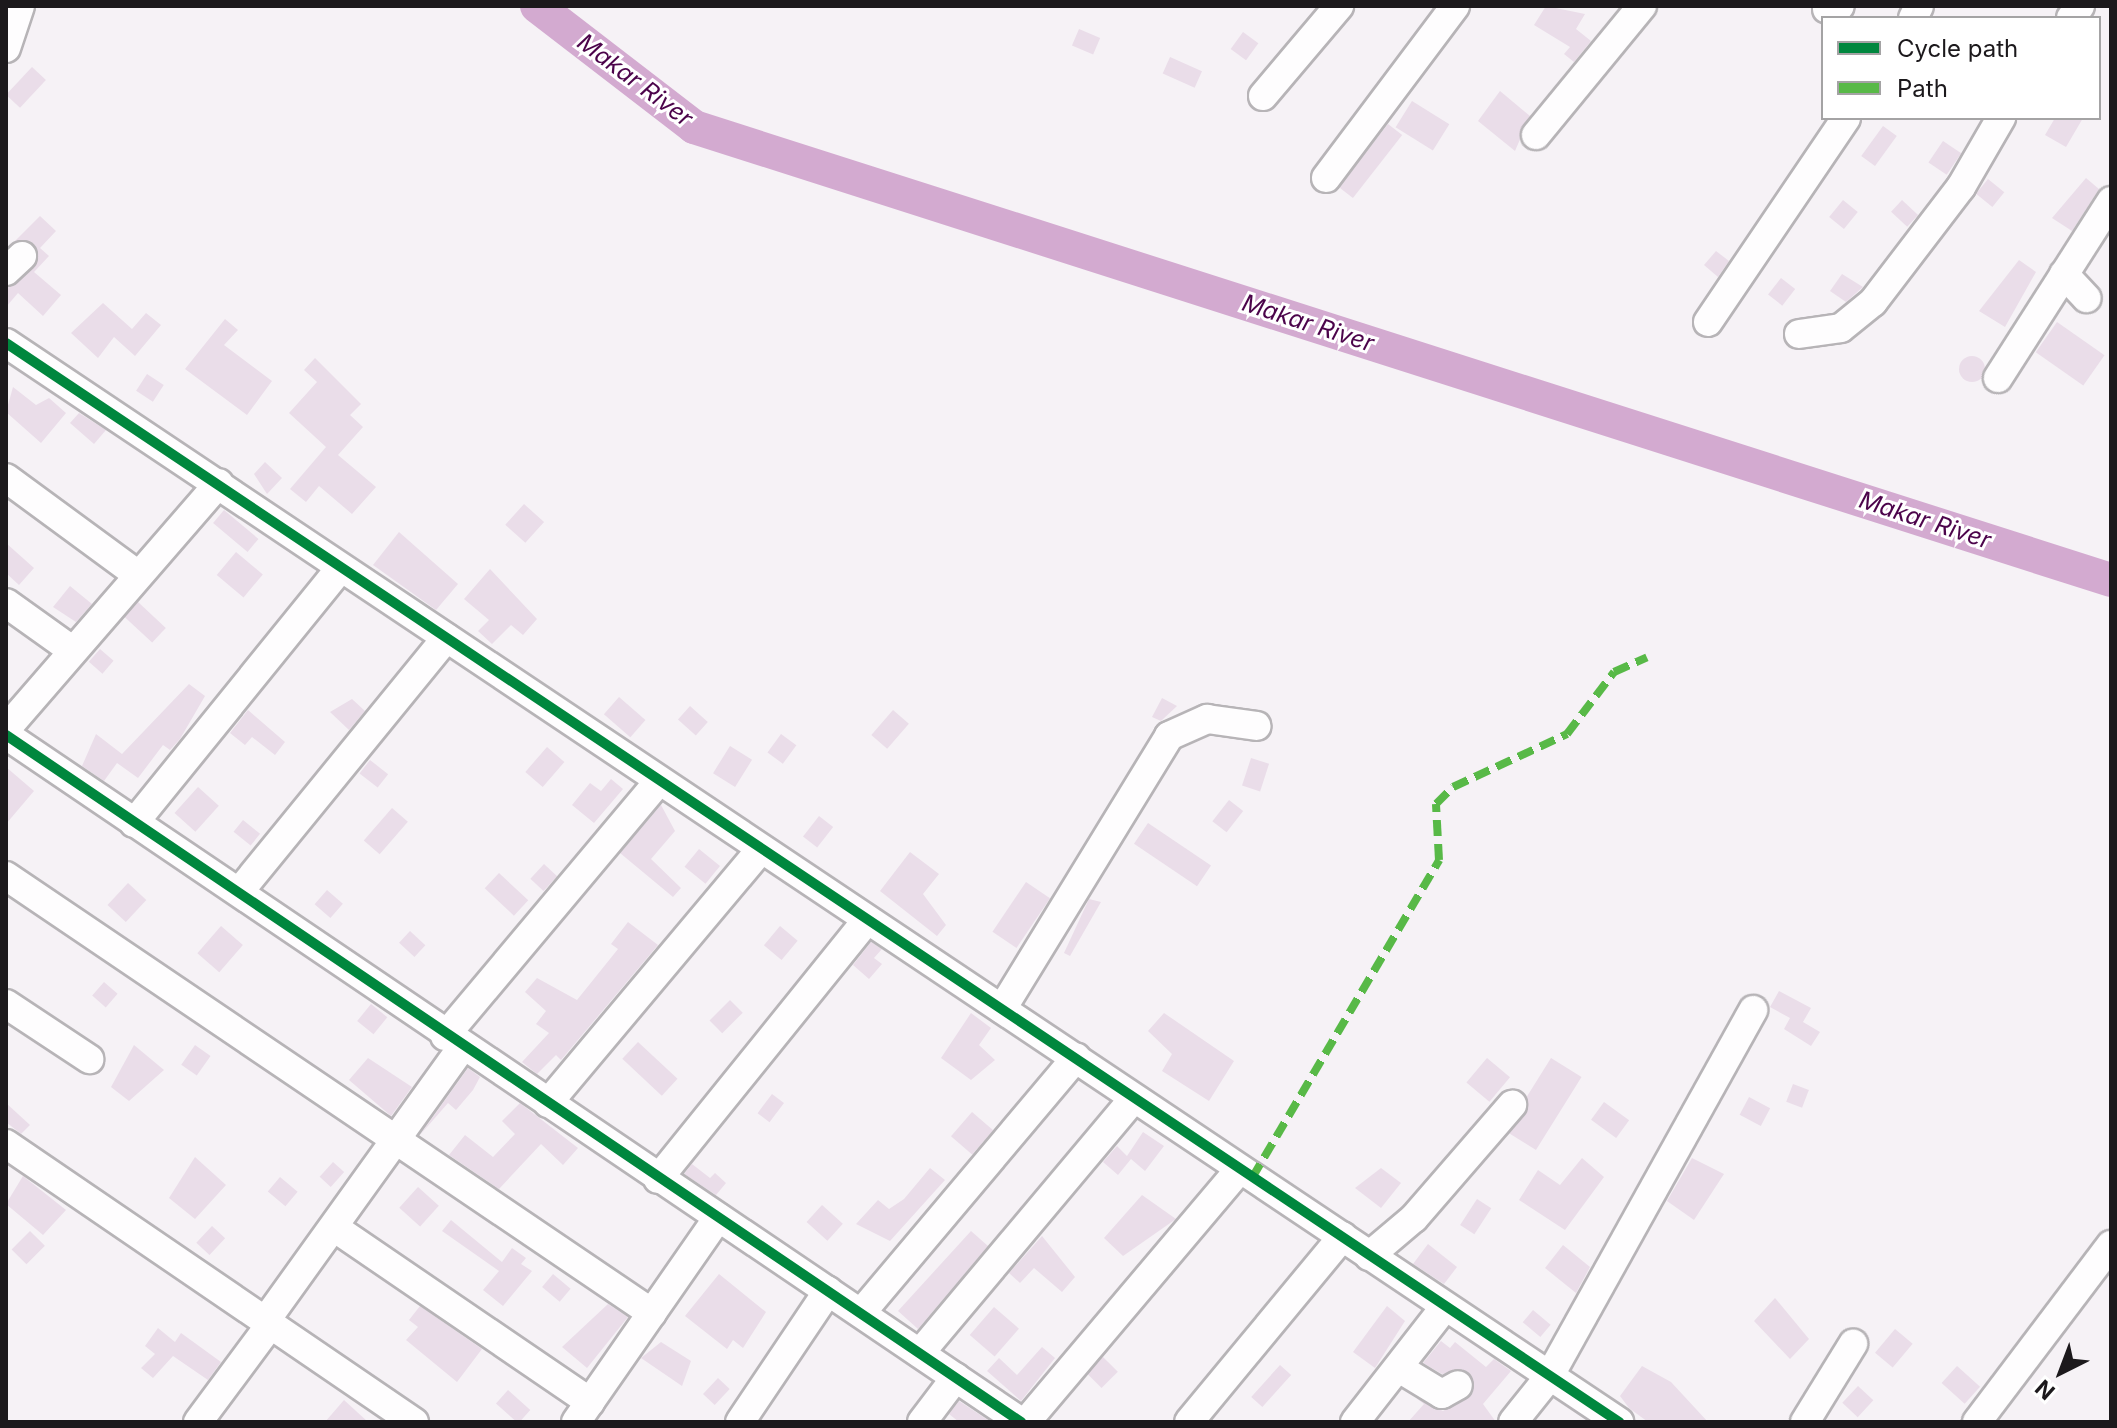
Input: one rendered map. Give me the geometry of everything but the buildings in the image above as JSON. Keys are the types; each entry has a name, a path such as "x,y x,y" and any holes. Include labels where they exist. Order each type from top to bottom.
{"street":[{"path":"6,48 20,6"},
{"path":"1263,96 1339,6"},
{"path":"1326,178 1455,6"},
{"path":"1536,135 1642,6"},
{"path":"1708,322 1845,120"},
{"path":"1799,334 1841,328 1873,302 1961,187 2000,120"},
{"path":"1998,378 2111,201"},
{"path":"2064,274 2086,298"},
{"path":"6,343 219,483 339,570 446,638 657,783 1076,1058 1133,1099 1343,1236 1444,1308 1619,1422"},
{"path":"6,478 138,575"},
{"path":"219,483 6,732 134,823 658,1179 1023,1422 1240,1169"},
{"path":"134,823 339,570"},
{"path":"6,603 73,651"},
{"path":"239,892 446,638"},
{"path":"1002,1009 1169,736 1207,719 1257,726"},
{"path":"203,1421 397,1140 454,1041 657,783"},
{"path":"548,1103 760,850"},
{"path":"6,876 652,1313"},
{"path":"658,1179 866,921"},
{"path":"6,1004 89,1059"},
{"path":"1513,1422 1549,1377 1638,1207 1753,1010"},
{"path":"861,1313 1076,1058"},
{"path":"920,1353 1133,1099"},
{"path":"1369,1256 1414,1218 1512,1105"},
{"path":"6,1144 414,1422"},
{"path":"335,1228 583,1412 718,1218"},
{"path":"1189,1422 1343,1236"},
{"path":"1977,1422 2111,1245"},
{"path":"740,1422 828,1291"},
{"path":"1355,1422 1444,1308"},
{"path":"1805,1422 1853,1344"},
{"path":"1399,1368 1442,1394 1458,1385"},
{"path":"922,1422 956,1377"}],"waterway":[{"name":"Makar River","path":"537,6 694,127 2111,580"}],"marked path":[{"path":"1252,1178 1439,860 1436,804 1453,787 1567,734 1614,672 1647,657"}],"cycle path":[{"path":"6,343 1619,1422"},
{"path":"6,735 1021,1422"}]}
